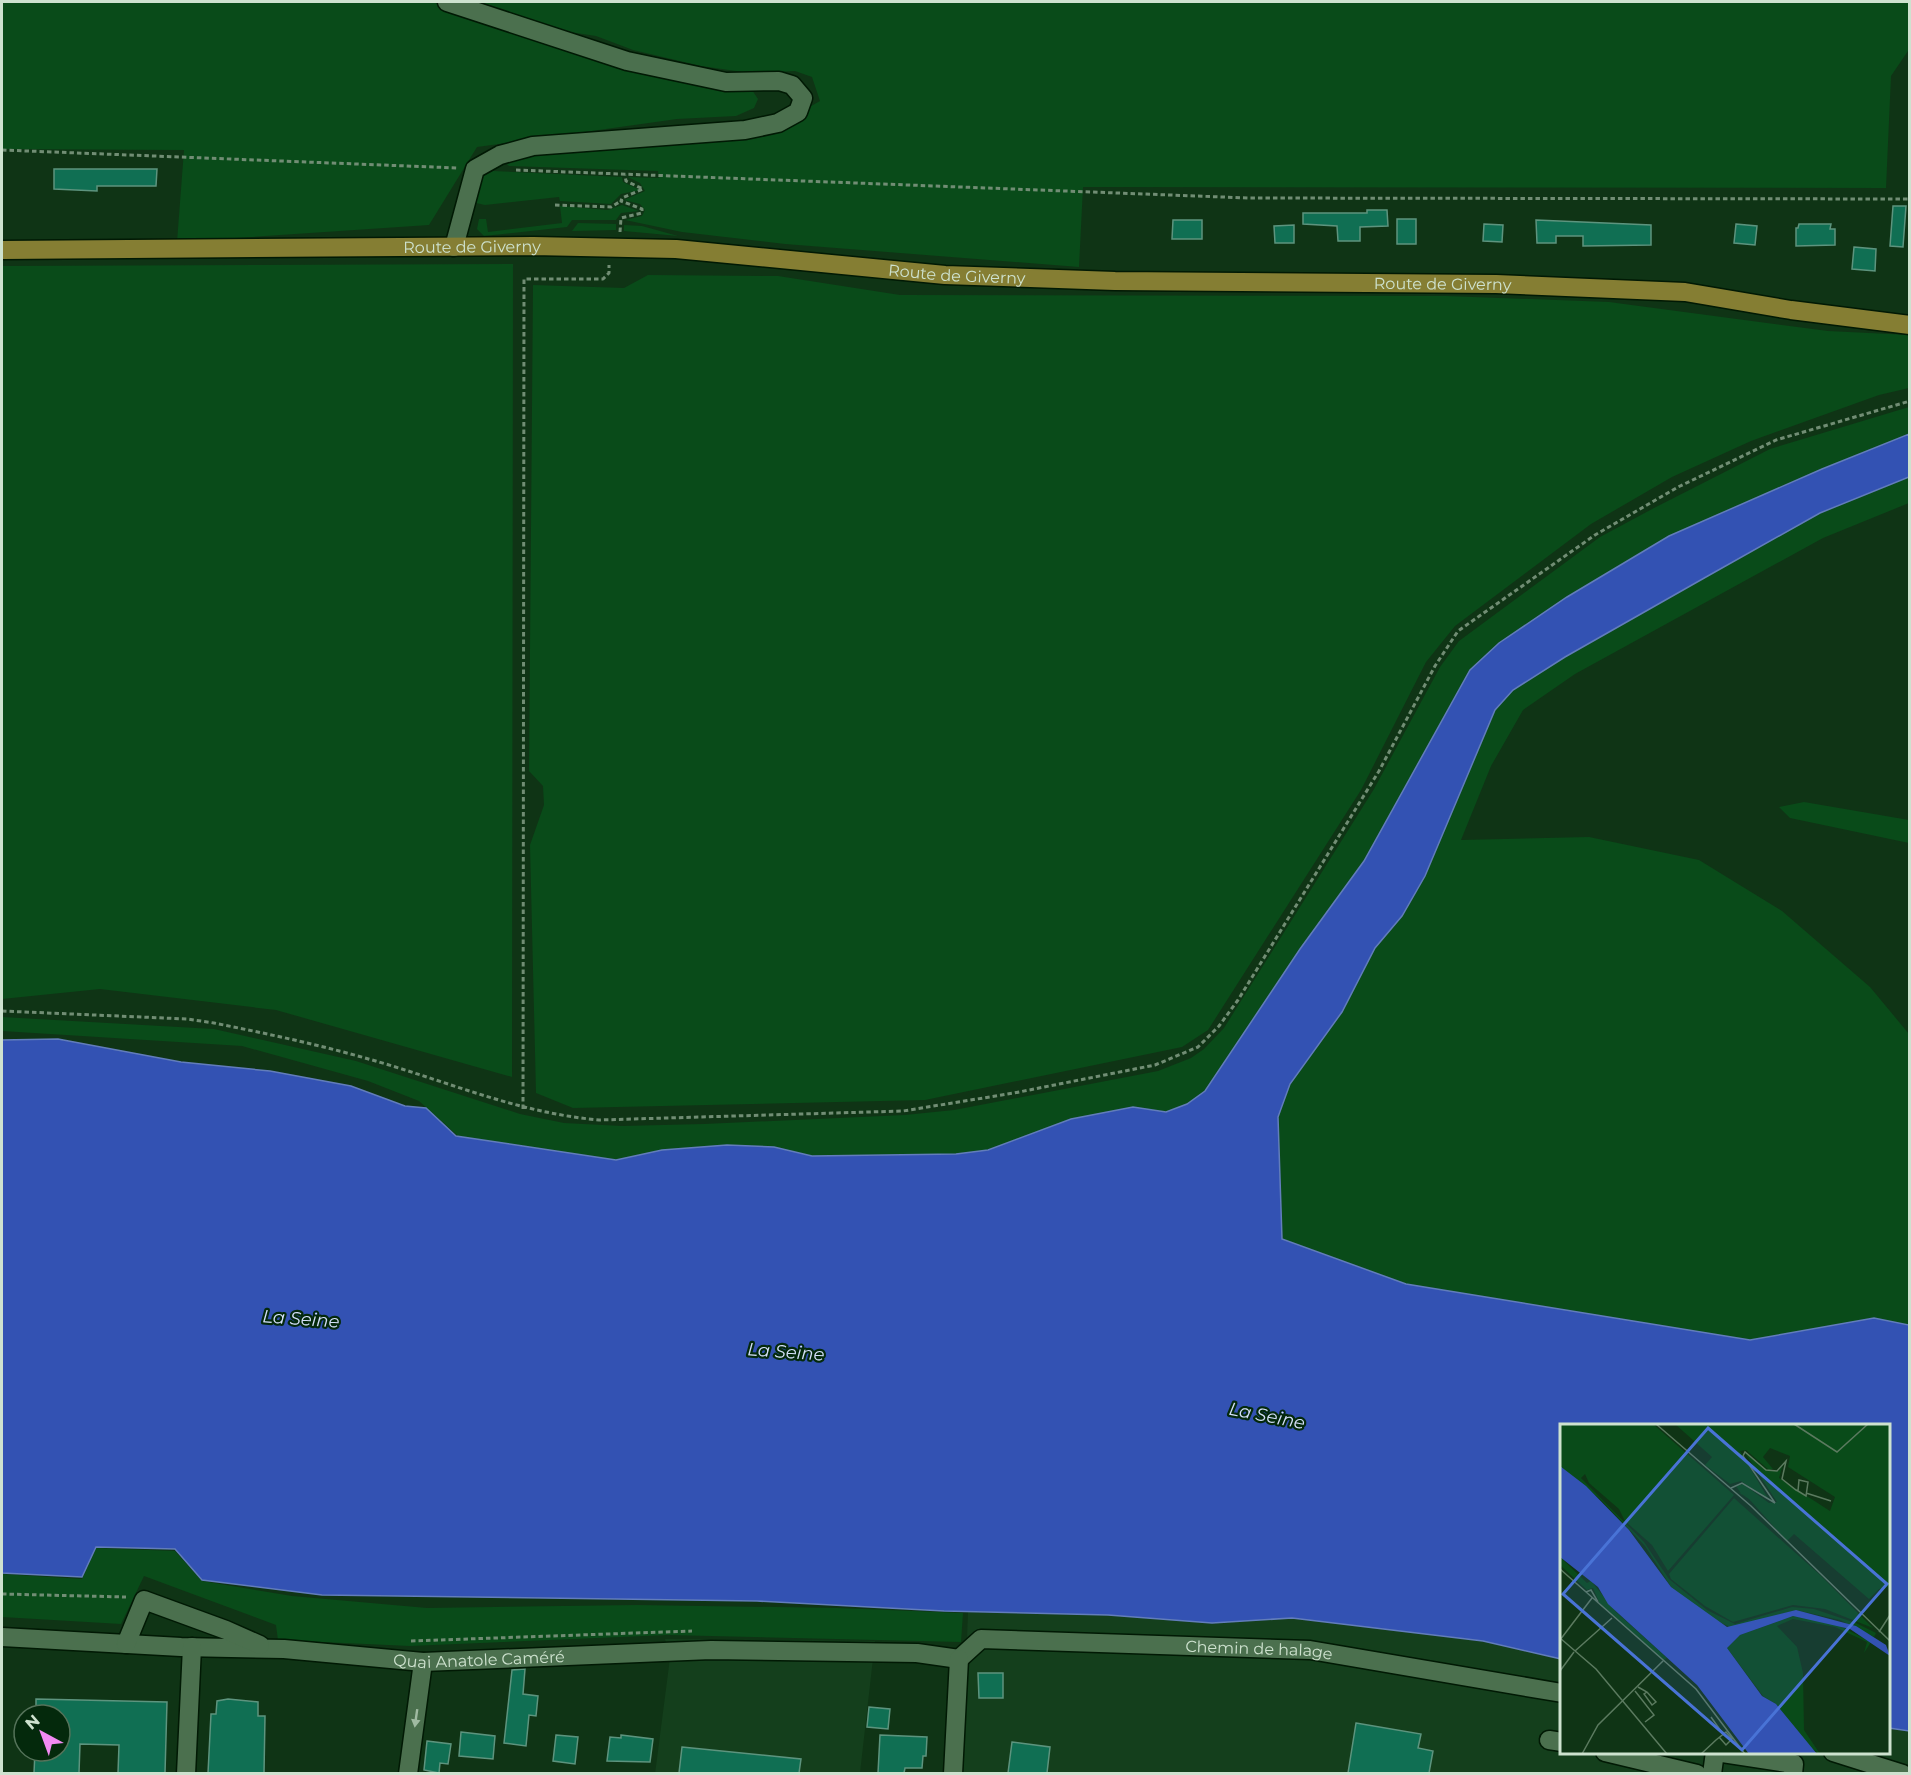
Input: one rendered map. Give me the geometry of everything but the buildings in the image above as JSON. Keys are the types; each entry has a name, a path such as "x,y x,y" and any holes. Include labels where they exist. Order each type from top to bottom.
{"main road":[{"name":"Route de Giverny","path":"2,250 454,247 676,249 945,274 1115,280 1496,284 1685,292 1791,310 1910,325"}],"street":[{"path":"447,2 627,60 726,82 779,81 792,85 803,98 798,112 778,123 745,130 533,146 500,155 475,169 454,247"},
{"path":"126,1644 144,1600 226,1630 269,1649"},
{"name":"Quai Anatole Caméré","path":"2,1636 126,1644 269,1649 423,1662 711,1650 916,1653 959,1659"},
{"name":"Chemin de halage","path":"959,1659 981,1639 1310,1650 1560,1693"},
{"path":"186,1773 192,1647"},
{"path":"953,1773 959,1659"},
{"path":"408,1773 423,1662"},
{"path":"1614,1754 1697,1773"},
{"path":"1712,1773 1716,1754"},
{"path":"1729,1754 1794,1764 1793,1773"},
{"path":"1840,1754 1903,1773"}],"path":[{"path":"2,150 475,169"},
{"path":"513,170 1248,198 1910,199"},
{"path":"555,205 611,207 622,198 643,189 626,181 624,175"},
{"path":"523,1108 524,279 603,279 609,273 610,248 619,246 621,218 642,213 642,209 621,201"},
{"path":"2,1011 187,1019 214,1023 378,1061 523,1108 556,1116 599,1120 903,1111 1155,1065 1198,1047 1219,1026 1238,1000 1379,771 1435,666 1458,632 1595,535 1678,487 1776,440 1910,401"},
{"path":"2,1594 124,1597 144,1600"}],"shaded area":[{"path":"2,2 432,2 750,87 758,99 754,108 736,116 677,119 477,147 429,225 177,242 184,150 2,149"},
{"path":"476,2 1909,2 1910,48 1891,76 1886,188 1083,187 1079,267 785,244 682,232 625,220 642,216 645,210 640,204 624,200 645,191 640,183 628,177 659,178 658,171 509,166 502,159 507,154 769,130 820,101 812,77 795,71 750,73 701,66 633,50 596,36 563,31"},
{"path":"493,171 622,177 623,182 640,190 621,194 611,204 560,201 559,197 485,205 476,203 472,197 479,178"},
{"path":"622,205 639,211 621,213 616,220 572,220 567,227 484,236 477,229 479,219 486,219 488,232 562,223 560,206 608,210"},
{"path":"578,223 616,224 616,230 572,231"},
{"path":"624,225 642,226 678,236 624,231"},
{"path":"513,264 512,1077 276,1010 100,989 2,999 2,266"},
{"path":"648,275 778,276 900,295 1446,296 1609,302 1828,331 1909,335 1909,388 1879,395 1751,441 1672,477 1591,524 1455,626 1426,662 1361,790 1208,1030 1182,1047 925,1100 573,1108 536,1093 530,845 544,805 543,786 529,771 533,285 624,288"},
{"path":"1909,407 1909,434 1822,469 1669,536 1567,597 1499,643 1470,670 1364,861 1300,949 1205,1091 1187,1104 1166,1112 1133,1107 1071,1119 988,1150 956,1154 812,1156 774,1147 727,1145 662,1150 616,1160 458,1136 419,1101 368,1081 242,1046 2,1031 2,1017 214,1029 356,1061 520,1114 564,1123 622,1126 905,1115 954,1110 1158,1071 1191,1058 1204,1049 1224,1028 1374,789 1440,667 1459,641 1600,537 1654,508 1770,449"},
{"path":"1909,477 1909,503 1823,538 1575,674 1523,710 1491,766 1461,840 1589,837 1699,860 1782,911 1870,987 1909,1034 1909,1325 1874,1318 1750,1340 1406,1284 1282,1239 1278,1117 1290,1084 1342,1012 1375,948 1402,916 1425,876 1495,710 1513,690 1565,657 1706,577 1820,513"},
{"path":"1804,802 1909,820 1909,843 1790,818 1779,807"},
{"path":"96,1548 175,1551 202,1581 292,1596 427,1608 637,1605 838,1608 963,1613 961,1642 668,1635 410,1646 278,1640 276,1625 144,1576 121,1624 2,1617 2,1574 82,1579"},
{"path":"968,1612 1108,1615 1212,1623 1292,1618 1483,1641 1560,1659 1560,1754 1890,1754 1890,1728 1910,1731 1909,1774 962,1774"},
{"path":"665,1639 875,1641 860,1773 655,1774 670,1658"}],"water":[{"name":"La Seine","path":"1909,434 1909,477 1820,513 1565,657 1513,690 1495,710 1425,876 1402,916 1375,948 1342,1012 1290,1084 1278,1117 1282,1239 1406,1284 1750,1340 1874,1318 1909,1325 1909,1731 1890,1728 1890,1424 1560,1424 1560,1659 1483,1641 1292,1618 1212,1623 1108,1615 944,1611 757,1601 322,1595 202,1580 175,1549 96,1547 82,1577 2,1573 2,1040 58,1039 181,1062 270,1071 351,1086 405,1106 426,1108 456,1136 616,1160 662,1150 727,1145 774,1147 812,1156 956,1154 988,1150 1071,1119 1133,1107 1166,1112 1187,1104 1205,1091 1300,949 1364,861 1470,670 1499,643 1567,597 1669,536 1822,469"}]}
